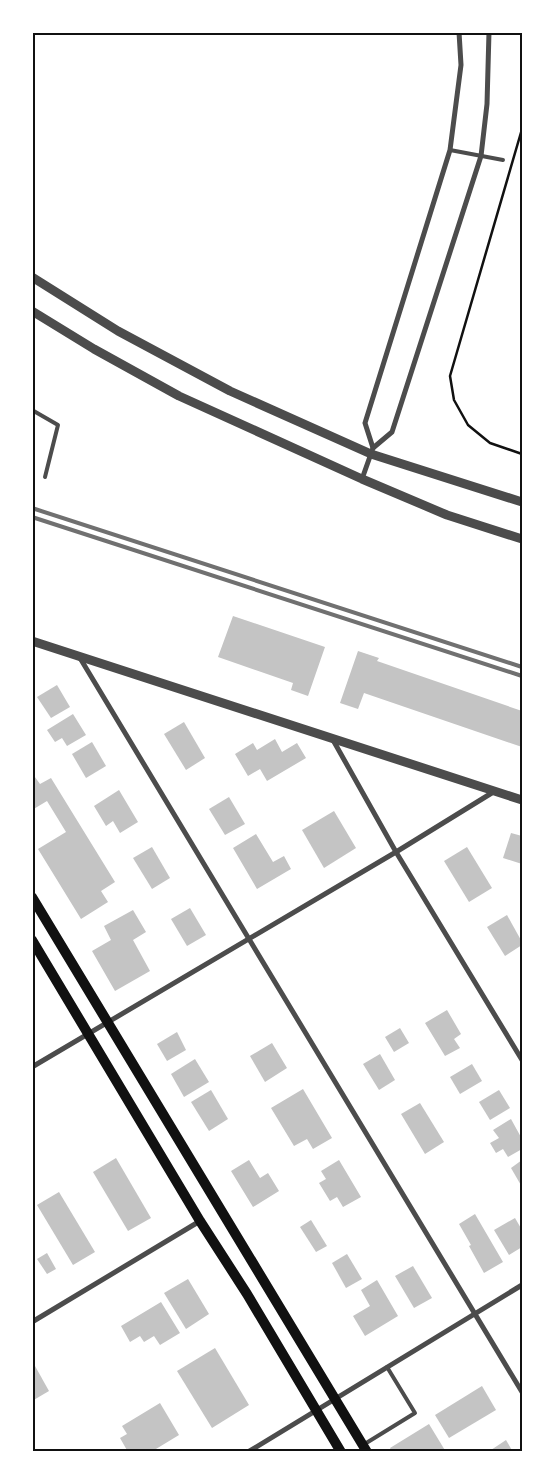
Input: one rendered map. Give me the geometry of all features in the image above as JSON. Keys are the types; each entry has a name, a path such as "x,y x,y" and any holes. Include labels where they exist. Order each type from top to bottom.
{"main road":[{"path":"32,897 365,1448"},
{"path":"32,940 341,1452"}],"street":[{"path":"372,451 365,423 450,150 461,65 459,32"},
{"path":"362,479 372,451 392,432 481,156 487,104 489,32"},
{"path":"32,277 118,331 230,391 372,451 522,502"},
{"path":"32,311 94,349 178,396 447,515 522,539"},
{"path":"32,641 522,800"},
{"path":"80,656 248,939 522,1392"},
{"path":"332,738 396,852 522,1060"},
{"path":"32,1067 396,852 495,791"},
{"path":"32,1322 200,1221"},
{"path":"248,1452 522,1285"}],"lane":[{"path":"450,150 503,160"},
{"path":"32,410 58,425 45,477"},
{"path":"365,1448 415,1413 387,1367"}],"path":[{"path":"522,129 450,376 454,400 468,425 490,443 522,454"}],"building":[{"path":"233,616 325,647 308,696 291,690 293,683 218,657"},
{"path":"358,651 379,658 377,661 522,711 522,747 364,693 358,709 340,703"},
{"path":"57,685 70,707 51,718 37,697"},
{"path":"73,714 86,735 67,746 62,738 55,742 47,730"},
{"path":"184,722 205,758 186,770 164,734"},
{"path":"275,739 282,752 297,743 306,758 267,781 260,769 248,776 235,754 253,743 257,750"},
{"path":"92,742 106,766 86,778 72,754"},
{"path":"32,773 40,784 51,778 115,882 101,891 108,902 81,919 38,849 66,832 47,801 32,810"},
{"path":"119,790 138,822 120,833 113,821 106,826 94,806"},
{"path":"229,797 245,824 225,835 209,809"},
{"path":"334,811 356,848 324,868 302,830"},
{"path":"511,833 522,836 522,864 503,858"},
{"path":"256,834 273,862 284,856 291,869 257,889 233,848"},
{"path":"152,847 170,878 152,889 133,858"},
{"path":"467,847 492,888 469,902 444,861"},
{"path":"190,908 206,935 187,946 171,919"},
{"path":"133,910 146,932 133,940 150,971 115,991 92,951 111,940 104,926"},
{"path":"507,915 522,945 505,956 487,927"},
{"path":"447,1010 461,1034 454,1039 460,1048 445,1056 425,1023"},
{"path":"400,1028 409,1043 394,1052 385,1037"},
{"path":"177,1032 186,1050 167,1061 157,1044"},
{"path":"272,1043 287,1068 265,1082 250,1056"},
{"path":"380,1054 395,1080 379,1090 363,1064"},
{"path":"195,1059 209,1082 184,1097 171,1074"},
{"path":"472,1064 482,1081 460,1094 450,1077"},
{"path":"303,1089 332,1138 313,1149 307,1139 294,1146 271,1108"},
{"path":"211,1090 228,1119 209,1131 191,1102"},
{"path":"499,1090 510,1108 490,1120 479,1102"},
{"path":"420,1103 444,1142 425,1154 401,1114"},
{"path":"511,1119 522,1139 522,1149 508,1157 503,1149 496,1153 490,1143 499,1138 493,1130"},
{"path":"116,1158 151,1218 128,1231 93,1172"},
{"path":"249,1160 260,1178 268,1173 279,1191 253,1207 231,1171"},
{"path":"339,1160 361,1197 343,1207 337,1197 330,1201 319,1183 326,1179 321,1171"},
{"path":"522,1160 522,1187 511,1168"},
{"path":"59,1192 95,1252 73,1265 37,1205"},
{"path":"475,1214 503,1262 484,1273 459,1224"},
{"path":"515,1218 522,1230 522,1247 509,1255 494,1230"},
{"path":"311,1220 327,1246 316,1252 300,1227"},
{"path":"47,1253 56,1269 47,1274 37,1259"},
{"path":"347,1254 362,1279 346,1288 332,1263"},
{"path":"413,1266 432,1298 414,1308 395,1276"},
{"path":"188,1279 209,1314 186,1329 164,1293"},
{"path":"377,1280 398,1316 365,1336 353,1316 370,1306 361,1290"},
{"path":"161,1302 180,1333 160,1345 154,1336 144,1342 140,1336 130,1342 121,1326"},
{"path":"215,1348 249,1405 212,1428 177,1371"},
{"path":"35,1366 49,1391 32,1401 32,1367"},
{"path":"482,1386 496,1410 449,1438 435,1415"},
{"path":"160,1403 179,1435 151,1452 128,1452 120,1438 127,1434 122,1426"},
{"path":"429,1424 446,1452 392,1452 390,1448"},
{"path":"506,1440 513,1452 488,1452"}],"railway":[{"path":"32,508 522,667"},
{"path":"32,517 522,676"}]}
